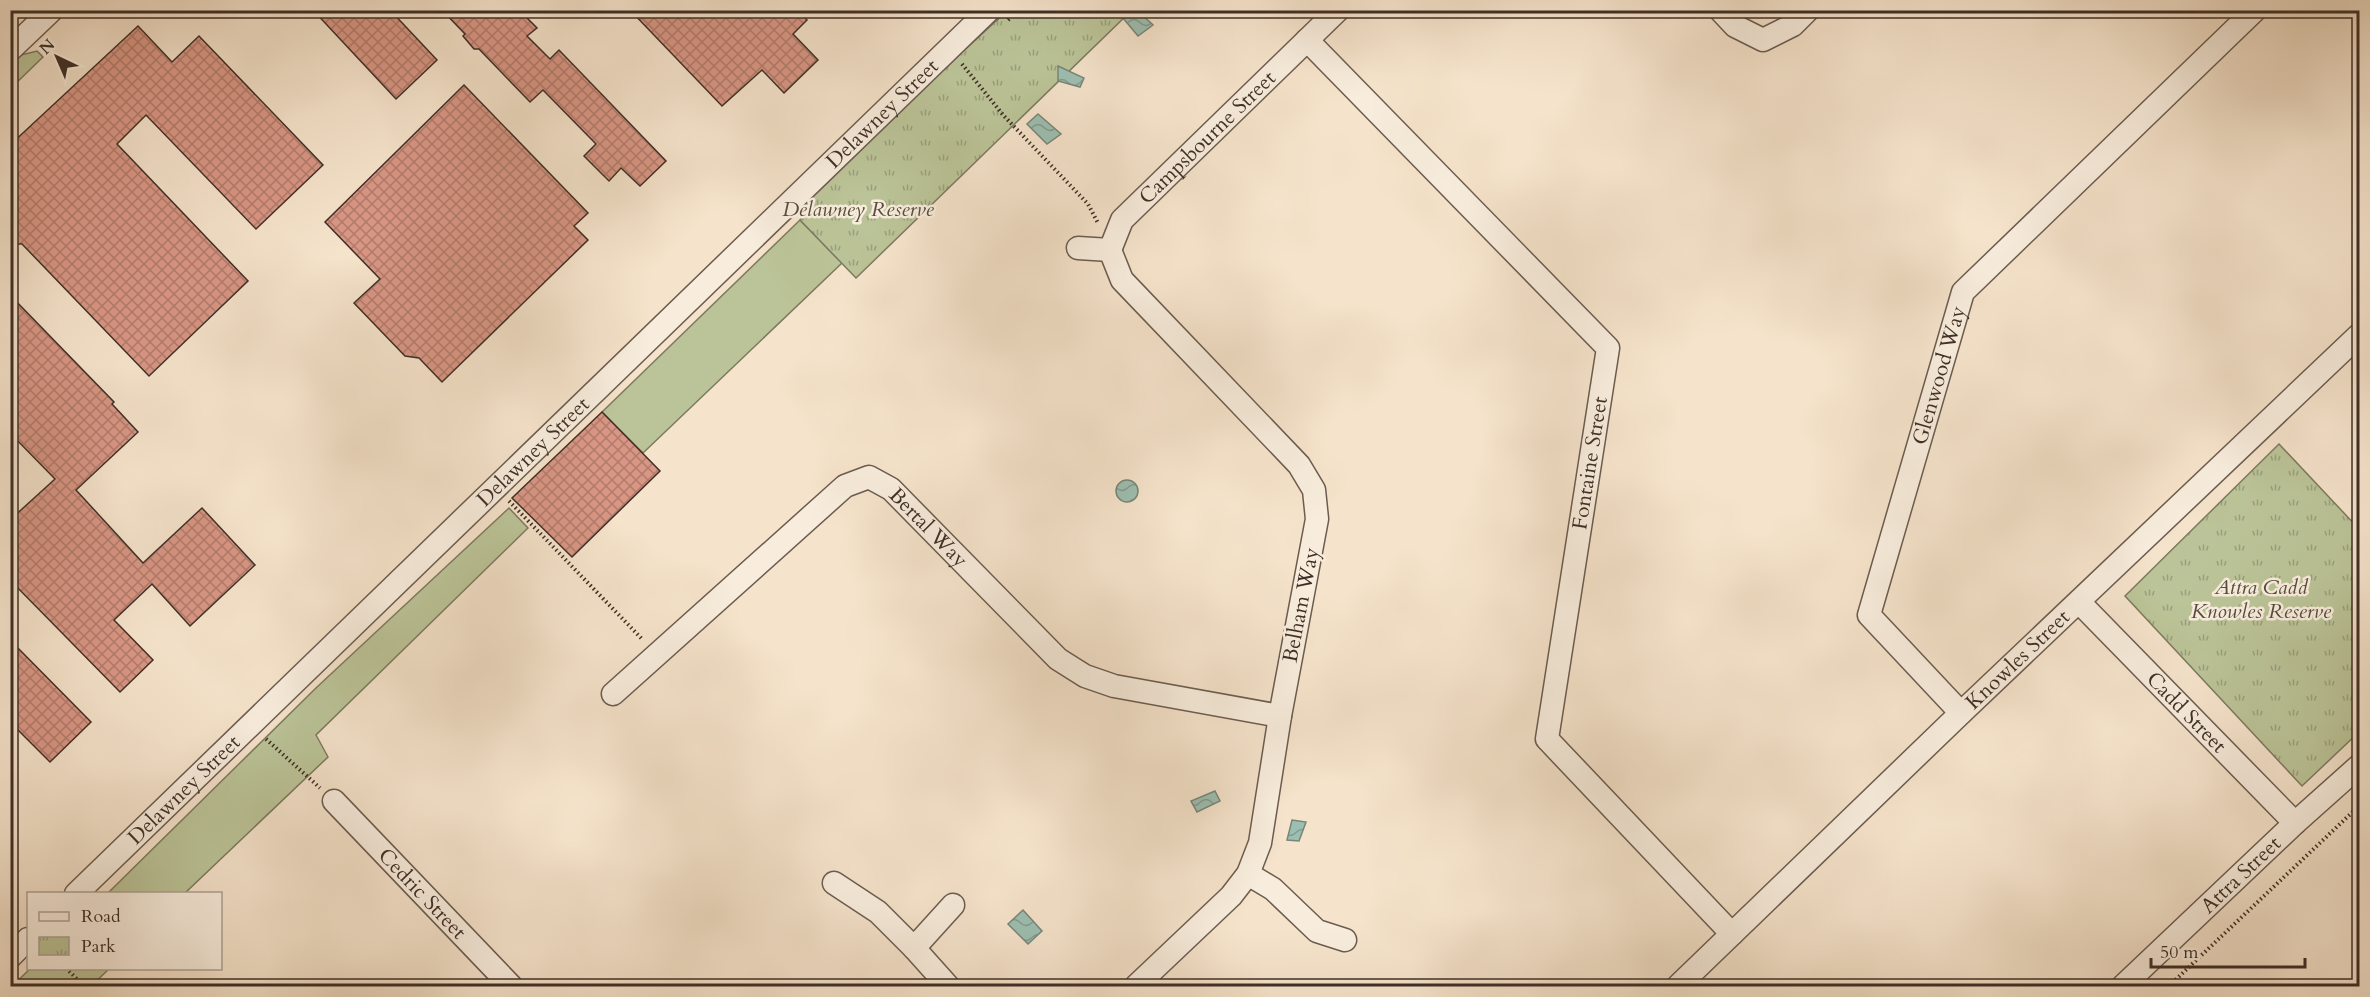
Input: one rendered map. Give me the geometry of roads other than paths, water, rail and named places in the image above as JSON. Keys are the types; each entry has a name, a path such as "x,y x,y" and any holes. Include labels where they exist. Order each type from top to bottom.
{"street":[{"path":"10,50 52,10"},
{"name":"Delawney Street","path":"78,892 989,10"},
{"name":"Campsbourne Street","path":"1113,243 1122,220 1338,10"},
{"path":"1720,10 1735,26 1762,40 1793,25 1808,10"},
{"name":"Glenwood Way","path":"1961,713 1869,615 1963,292 2255,10"},
{"name":"Fontaine Street","path":"1307,40 1608,348 1547,739 1732,934"},
{"path":"1078,248 1113,243"},
{"name":"Belham Way","path":"1113,243 1122,280 1299,465 1314,490 1317,519 1280,716 1260,843 1248,874 1231,896 1136,987"},
{"name":"Knowles Street","path":"1678,987 1961,713 2360,334"},
{"name":"Bertal Way","path":"613,694 658,656 844,486 869,477 891,489 1058,659 1085,676 1114,686 1280,716"},
{"name":"Cadd Street","path":"2079,602 2295,823"},
{"name":"Attra Street","path":"2123,987 2295,823 2360,765"},
{"name":"Cedric Street","path":"334,801 511,987"},
{"path":"1248,874 1273,889 1317,931 1345,940"},
{"path":"834,883 878,912 948,987"},
{"path":"914,948 953,905"},
{"path":"10,957 27,940"}],"water":[{"path":"1126,11 1138,11 1153,25 1138,36 1123,18"},
{"path":"1058,66 1084,78 1080,87 1058,81"},
{"path":"1038,114 1061,134 1047,144 1027,124"},
{"path":"1127,480 1135,483 1138,491 1135,499 1127,502 1119,499 1116,491 1119,483"},
{"path":"1215,791 1220,801 1197,812 1191,801"},
{"path":"1292,820 1306,822 1299,841 1287,840"},
{"path":"1023,910 1042,931 1028,944 1008,924"}],"park label":[{"name":"Delawney Reserve","path":"858,209"},
{"name":"Attra Cadd Knowles Reserve","path":"2261,599"}]}
